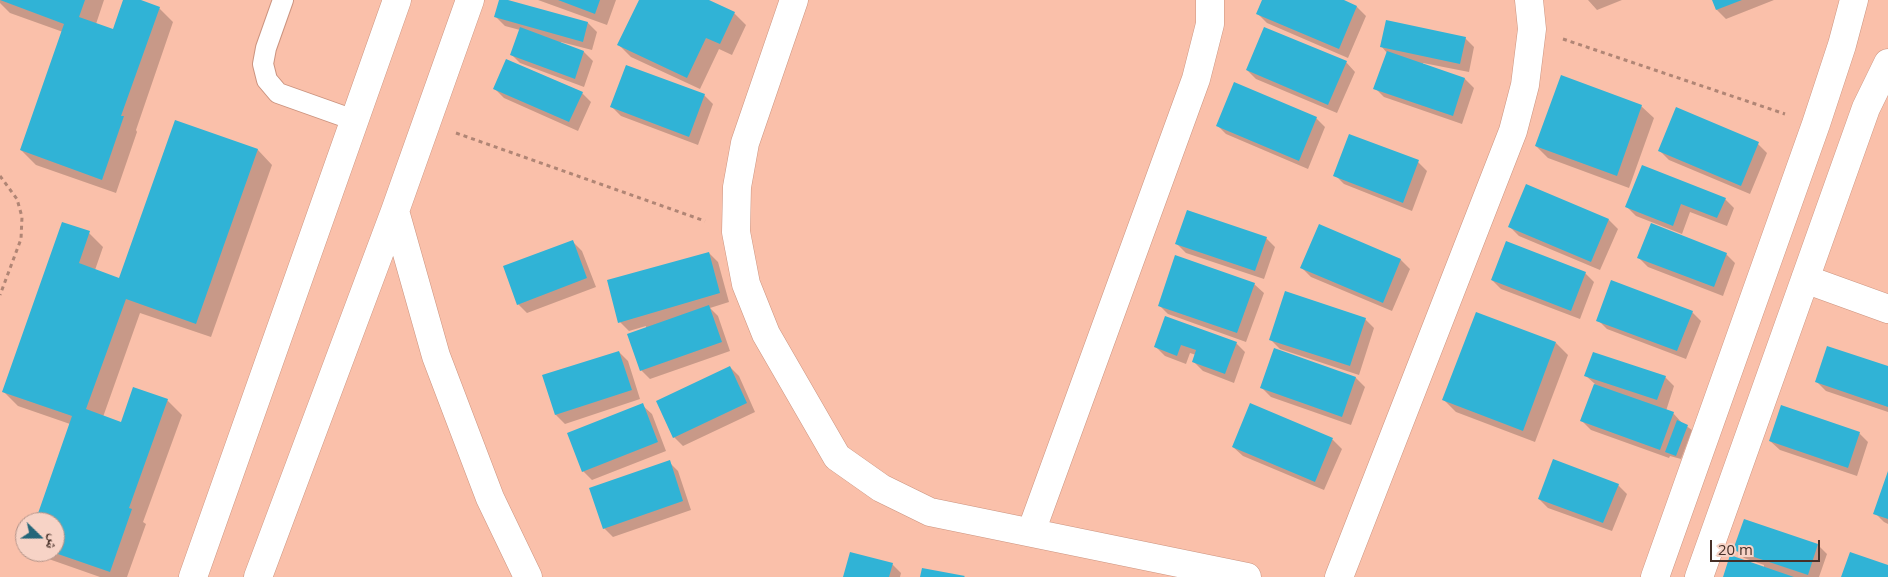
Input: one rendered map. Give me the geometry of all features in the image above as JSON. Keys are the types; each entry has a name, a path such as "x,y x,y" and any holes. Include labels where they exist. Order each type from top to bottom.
{"street":[{"path":"193,577 397,0"},
{"path":"258,577 395,211 470,0"},
{"path":"794,0 745,143 737,187 736,232 746,284 766,334 837,457 881,488 930,512 1248,577"},
{"path":"1031,532 1196,80 1210,24 1210,0"},
{"path":"1339,577 1513,131 1525,85 1532,28 1529,0"},
{"path":"1656,577 1827,93 1854,0"},
{"path":"1700,577 1866,108 1888,63"},
{"path":"1827,93 1866,108"},
{"path":"395,211 436,356 490,498 528,577"},
{"path":"1805,279 1888,309"}],"lane":[{"path":"283,0 266,48 263,64 267,80 278,93 354,120"}],"path":[{"path":"1532,28 1816,124"},
{"path":"427,123 736,232"},
{"path":"0,176 17,199 22,216 20,239 0,295"}],"building":[{"path":"0,0 85,0 79,17 113,29 123,0 141,0 160,7 121,116 124,116 102,180 20,150 64,24"},
{"path":"499,0 508,0 588,22 583,42 494,17"},
{"path":"558,0 600,0 595,14"},
{"path":"639,0 709,0 735,12 720,44 706,38 687,78 617,45"},
{"path":"1262,0 1344,0 1357,6 1339,49 1256,14"},
{"path":"1712,0 1742,0 1716,10"},
{"path":"1386,20 1466,37 1460,64 1380,47"},
{"path":"520,27 584,51 575,79 510,55"},
{"path":"1264,27 1347,61 1328,105 1246,70"},
{"path":"1387,51 1465,78 1453,116 1373,89"},
{"path":"506,59 583,92 569,122 493,89"},
{"path":"626,65 705,94 689,137 610,107"},
{"path":"1561,75 1642,105 1617,176 1535,146"},
{"path":"1234,82 1317,117 1299,161 1216,126"},
{"path":"1676,107 1759,142 1741,186 1658,151"},
{"path":"175,120 258,149 196,324 126,299 86,409 121,422 133,387 168,399 129,508 132,509 110,572 65,556 65,512 38,512 72,416 2,392 62,222 90,231 79,263 119,278"},
{"path":"1349,134 1419,160 1403,203 1333,176"},
{"path":"1642,165 1726,198 1717,218 1681,204 1673,226 1625,207"},
{"path":"1526,184 1609,219 1591,262 1508,227"},
{"path":"1187,210 1267,237 1255,271 1175,244"},
{"path":"1651,223 1727,253 1714,287 1637,258"},
{"path":"1319,224 1401,259 1383,303 1300,268"},
{"path":"573,240 587,278 517,305 503,266"},
{"path":"1506,241 1586,272 1571,311 1491,280"},
{"path":"709,252 720,293 618,323 607,280"},
{"path":"1175,255 1255,283 1237,333 1158,306"},
{"path":"1611,280 1693,311 1677,351 1596,321"},
{"path":"1285,291 1366,318 1350,366 1269,340"},
{"path":"709,305 722,342 640,371 627,334"},
{"path":"1476,312 1556,342 1523,431 1442,400"},
{"path":"1165,316 1237,342 1225,374 1192,362 1196,350 1181,345 1177,356 1154,347"},
{"path":"1827,346 1888,366 1888,407 1815,382"},
{"path":"1274,348 1356,377 1342,417 1260,388"},
{"path":"619,351 632,390 555,415 542,375"},
{"path":"1593,352 1666,376 1657,400 1584,376"},
{"path":"730,366 747,403 673,438 656,401"},
{"path":"1594,384 1674,412 1660,450 1580,421"},
{"path":"643,403 658,442 582,472 567,433"},
{"path":"1250,403 1333,438 1315,482 1232,447"},
{"path":"1781,405 1860,432 1848,468 1769,441"},
{"path":"1677,420 1688,425 1676,456 1665,452"},
{"path":"1553,459 1619,484 1603,523 1538,499"},
{"path":"670,460 683,501 603,529 589,488"},
{"path":"1888,471 1888,519 1873,514"},
{"path":"1744,519 1818,544 1808,575 1733,550"},
{"path":"850,552 893,563 889,577 843,577"},
{"path":"1850,552 1888,565 1888,577 1841,577"},
{"path":"1730,555 1794,577 1723,577"},
{"path":"922,568 965,576 920,577"}]}
